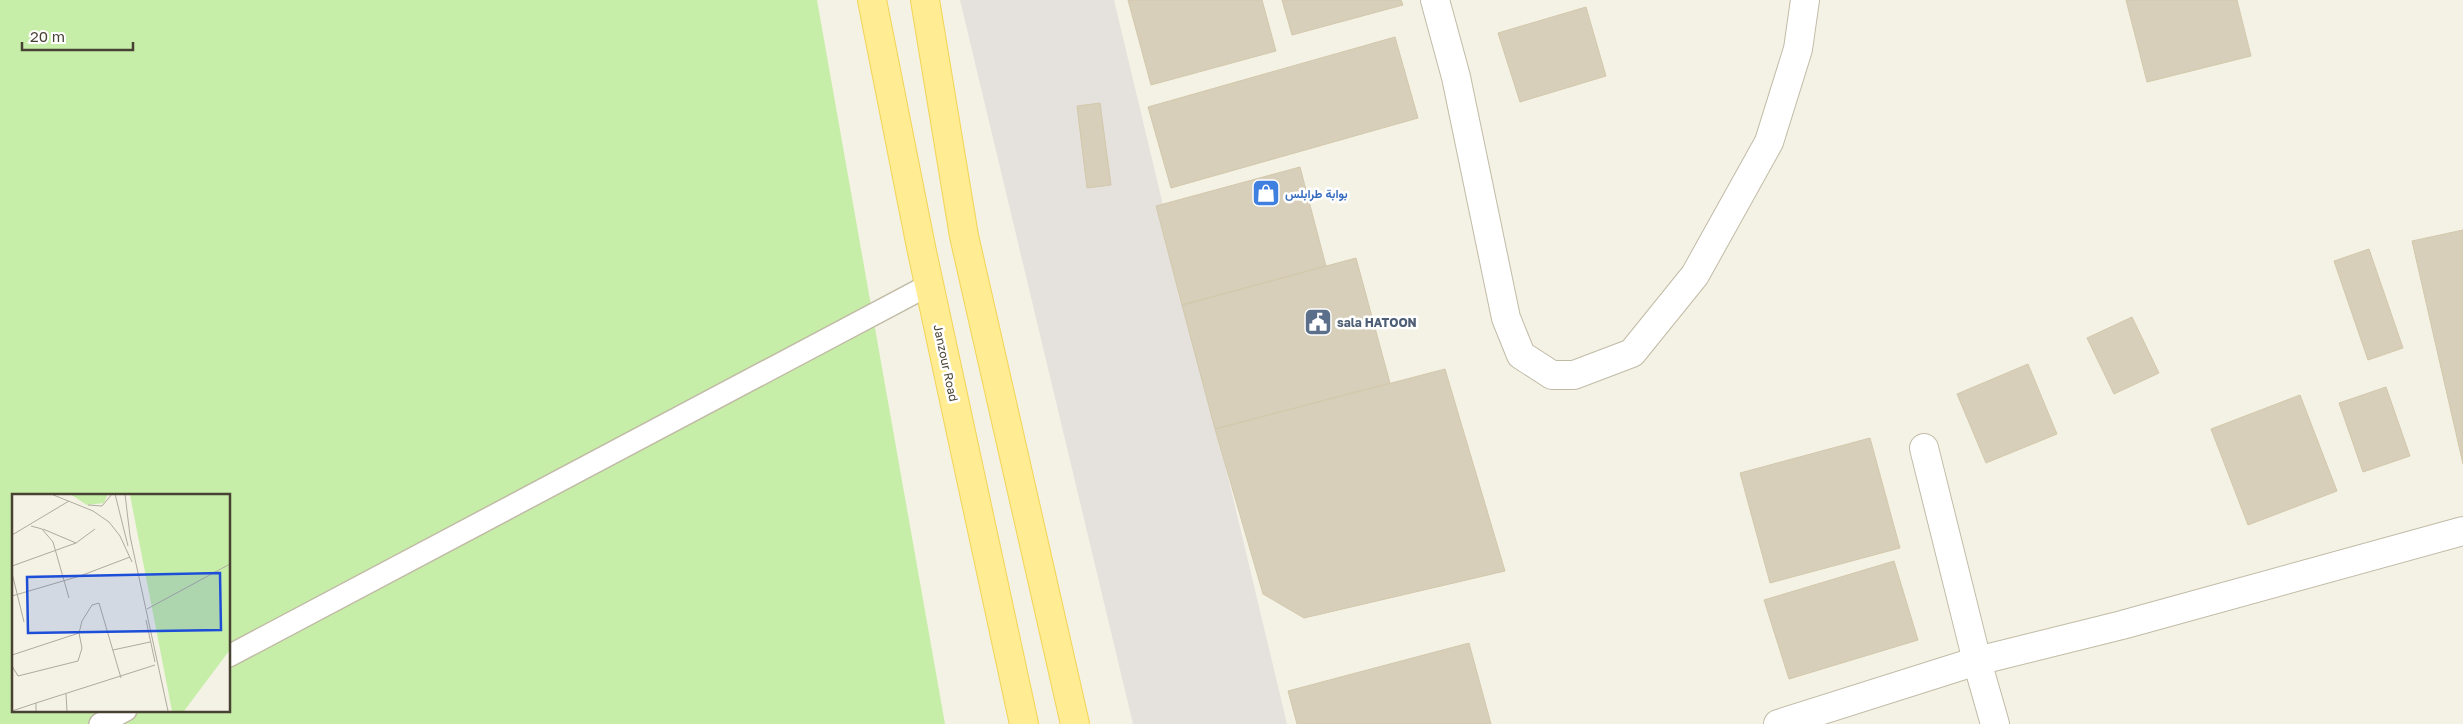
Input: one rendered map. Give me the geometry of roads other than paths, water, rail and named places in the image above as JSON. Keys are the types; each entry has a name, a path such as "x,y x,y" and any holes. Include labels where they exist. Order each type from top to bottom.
{"main road":[{"name":"Janzour Road","path":"872,0 929,285 1024,724"},
{"path":"925,0 964,236 1075,724"}],"street":[{"path":"1435,0 1456,77 1506,318 1521,355 1552,375 1574,375 1632,353 1694,275 1769,142 1798,48 1805,0"},
{"path":"1924,448 1977,661 1995,724"},
{"path":"1778,724 1977,661 2122,625 2463,531"}],"lane":[{"path":"230,655 929,285"},
{"path":"100,724 122,712"}],"place":[{"name":"بوابة طرابلس","path":"1266,193"},
{"name":"sala HATOON","path":"1318,322"}]}
